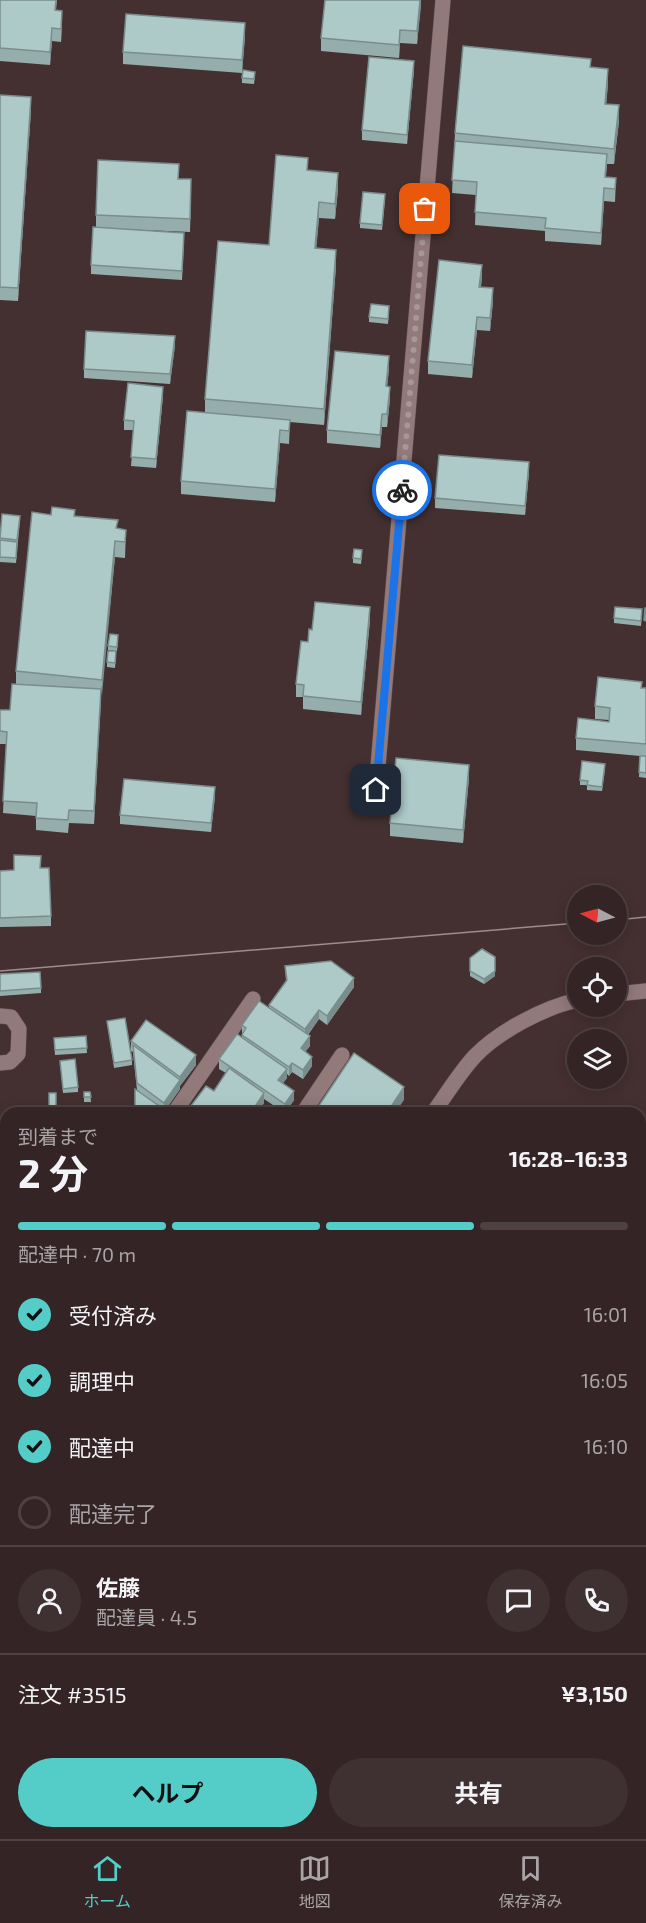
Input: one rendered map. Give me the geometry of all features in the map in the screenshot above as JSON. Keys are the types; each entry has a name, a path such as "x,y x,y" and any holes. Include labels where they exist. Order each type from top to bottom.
{"street":[{"path":"376,790 443,0"},
{"path":"627,993 646,992"},
{"path":"178,1107 253,999"},
{"path":"437,1107 477,1054 517,1024 567,1002"},
{"path":"0,1016 11,1017 19,1029 18,1054 10,1062 0,1063"},
{"path":"307,1107 342,1055"}],"building":[{"path":"0,0 56,0 55,10 62,11 61,29 52,28 50,52 0,48"},
{"path":"325,0 420,0 417,31 400,30 399,45 321,38"},
{"path":"126,14 245,23 242,60 123,52"},
{"path":"463,46 591,59 590,67 608,69 605,104 619,105 614,149 455,133"},
{"path":"369,57 414,61 407,135 362,130"},
{"path":"243,70 255,72 254,79 242,78"},
{"path":"0,95 31,97 18,288 0,287"},
{"path":"455,141 607,154 605,177 616,178 615,189 604,188 601,233 545,228 546,218 475,212 477,182 452,180"},
{"path":"276,155 308,158 307,170 338,173 335,204 319,202 315,248 336,250 324,409 205,399 218,241 269,245"},
{"path":"98,160 179,164 178,179 191,179 190,219 96,215"},
{"path":"363,192 385,194 382,225 360,223"},
{"path":"93,227 184,233 182,271 91,265"},
{"path":"439,260 482,265 479,287 493,288 490,318 477,317 472,365 428,361"},
{"path":"371,304 389,306 388,319 369,317"},
{"path":"86,331 175,336 170,374 84,369"},
{"path":"335,351 389,356 386,386 390,387 387,414 382,414 380,435 327,430"},
{"path":"128,383 163,387 156,459 131,457 134,421 124,420"},
{"path":"187,411 290,420 289,431 280,430 275,489 181,481"},
{"path":"439,455 529,462 525,506 435,498"},
{"path":"52,507 75,510 74,516 118,520 116,528 126,530 125,542 115,541 102,680 16,671 32,512 51,515"},
{"path":"2,514 20,516 17,540 0,538"},
{"path":"0,540 17,542 16,558 0,557"},
{"path":"354,549 362,550 361,559 353,558"},
{"path":"315,602 370,607 361,702 303,696 304,685 296,684 301,641 308,642 309,629 312,630"},
{"path":"615,607 642,609 641,621 614,618"},
{"path":"110,634 118,635 117,647 108,646"},
{"path":"108,651 116,651 115,663 107,662"},
{"path":"598,677 642,682 641,688 646,688 646,744 576,738 578,718 609,722 610,708 595,706"},
{"path":"12,684 101,689 94,811 69,810 68,820 36,818 37,803 3,801 7,732 0,731 0,710 10,710"},
{"path":"640,756 646,756 646,773 639,772"},
{"path":"396,758 469,765 463,830 390,823"},
{"path":"582,761 605,764 602,787 587,785 588,781 580,780"},
{"path":"124,779 215,787 211,823 120,815"},
{"path":"14,855 41,856 40,868 49,868 51,916 0,918 0,871 14,870"},
{"path":"482,949 495,957 495,971 484,979 470,971 470,958"},
{"path":"331,961 354,978 327,1016 319,1010 305,1029 269,1005 287,980 285,966"},
{"path":"40,972 41,988 0,991 0,974"},
{"path":"259,1001 310,1036 301,1048 312,1057 303,1070 292,1063 289,1067 242,1035 246,1028 242,1025"},
{"path":"125,1018 132,1060 114,1063 107,1021"},
{"path":"146,1020 196,1055 180,1077 131,1041"},
{"path":"237,1034 287,1069 278,1080 294,1091 285,1104 219,1059"},
{"path":"86,1036 87,1048 55,1050 54,1038"},
{"path":"133,1045 180,1080 164,1103 137,1083"},
{"path":"354,1053 404,1087 391,1107 318,1107"},
{"path":"75,1059 78,1087 63,1089 60,1061"},
{"path":"229,1068 264,1093 255,1107 190,1107 206,1086 214,1091"},
{"path":"135,1089 161,1107 135,1107"},
{"path":"84,1092 90,1092 91,1097 84,1097"},
{"path":"49,1093 56,1093 56,1107 49,1107"}],"tram line":[{"path":"627,919 646,917"},
{"path":"0,971 567,924"}],"way so far":[{"path":"402,490 425,209"}],"route":[{"path":"376,790 402,490"}]}
